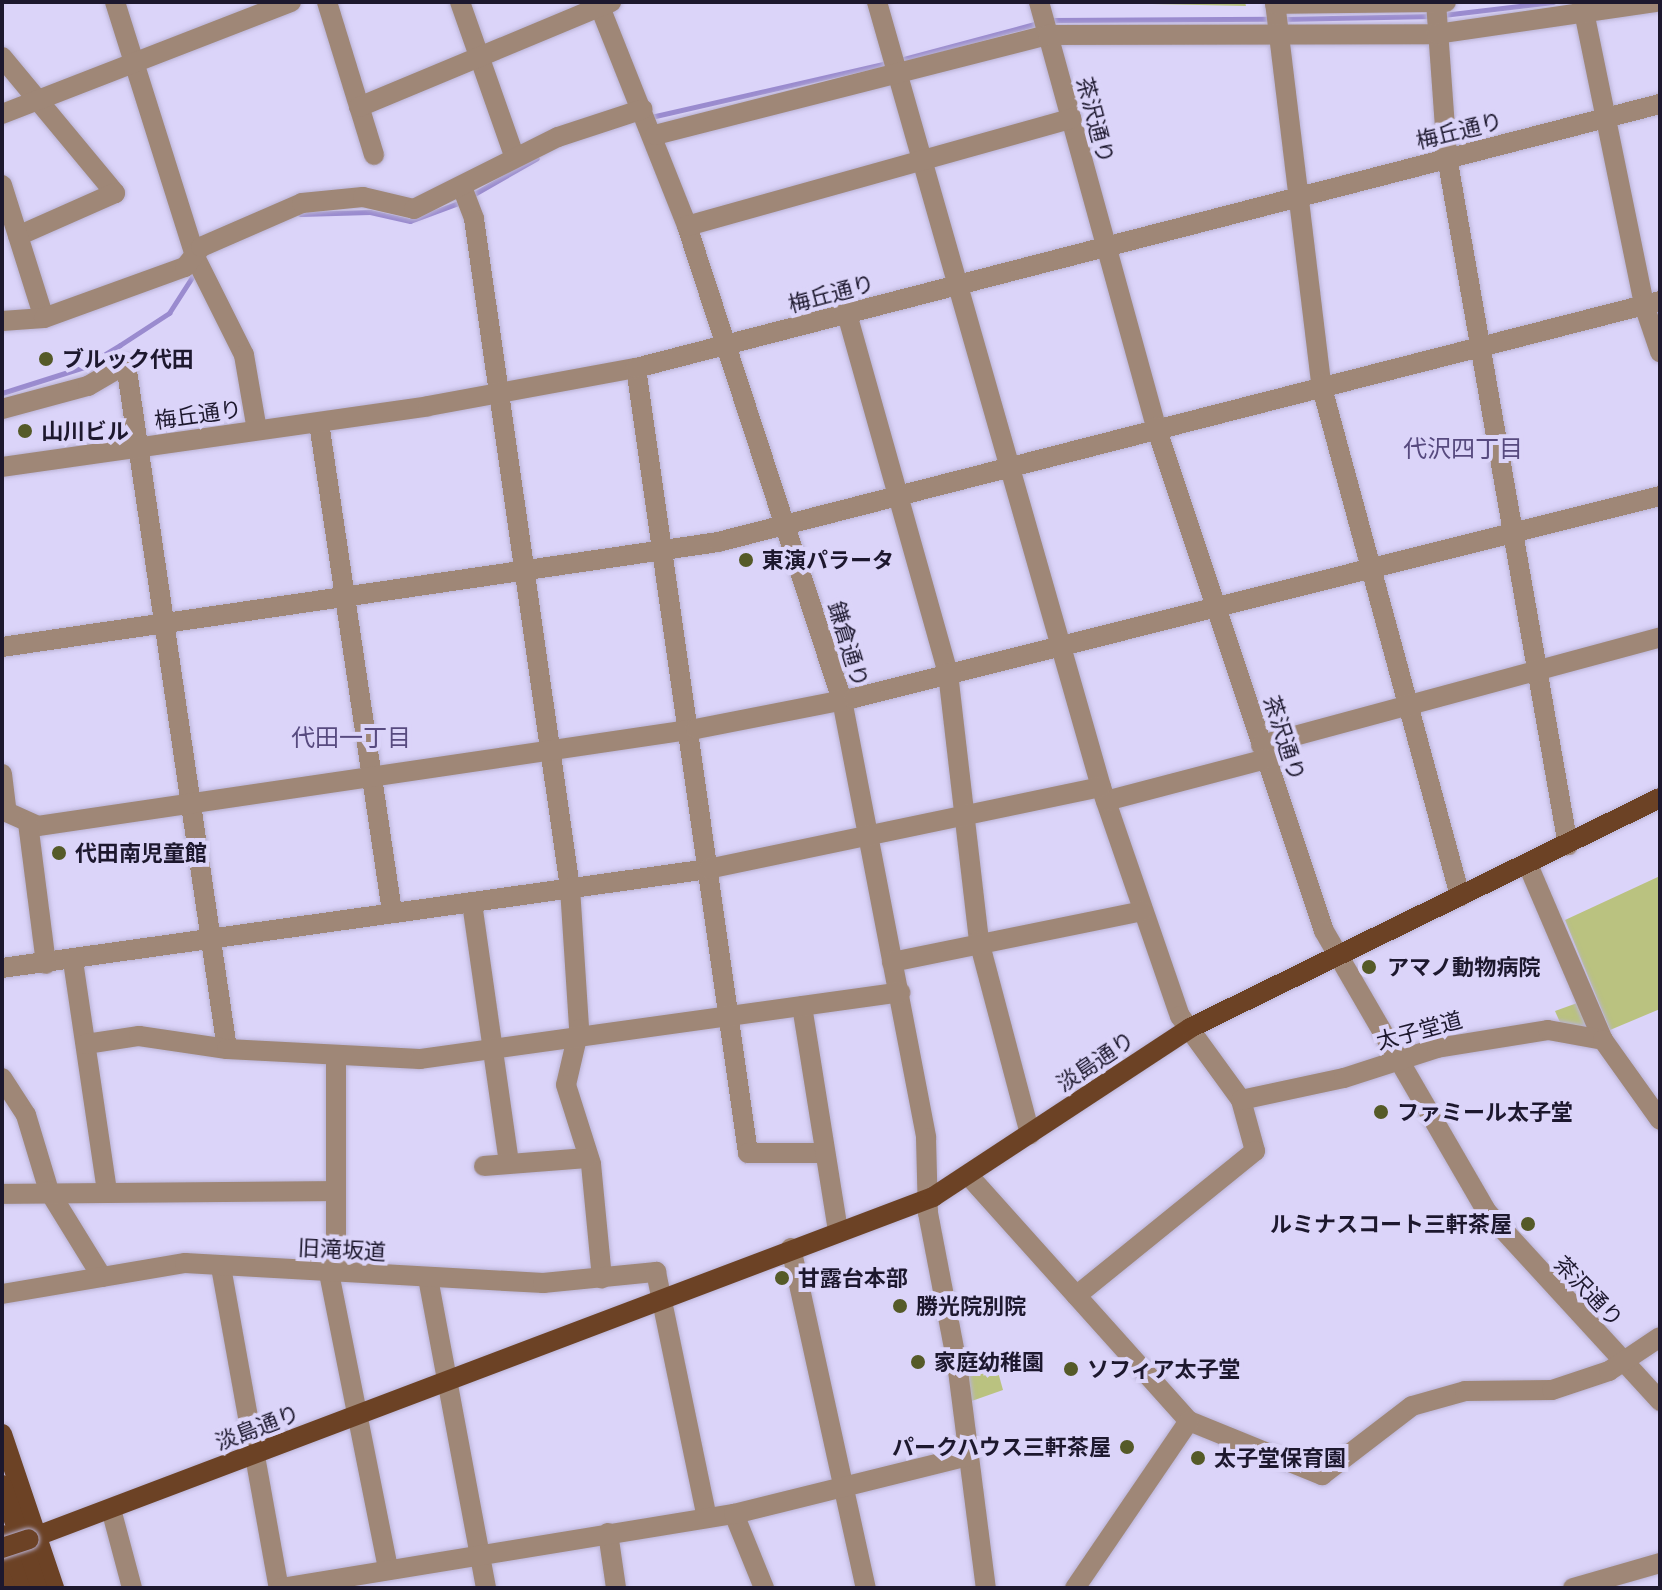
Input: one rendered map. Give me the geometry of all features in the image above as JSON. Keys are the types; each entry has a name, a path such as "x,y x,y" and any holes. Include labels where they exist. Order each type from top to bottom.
{"main road":[{"name":"淡島通り","path":"2,1548 933,1197 1190,1028 1660,798"},
{"path":"2,1434 33,1537 54,1588"},
{"path":"2,1485 37,1588"},
{"path":"2,1535 20,1588"},
{"path":"2,1579 5,1588"}],"street":[{"path":"115,2 197,261 244,355 257,430"},
{"path":"2,114 291,2"},
{"path":"327,2 374,155"},
{"path":"460,2 515,158"},
{"path":"877,2 901,65 1059,646 1104,794 1143,911 1190,1028 1241,1100 1255,1151 1076,1296"},
{"path":"2,321 44,318 185,267 244,224 302,203 388,201 414,209 466,196 515,158 648,120 901,65 1044,22 1438,14 1656,2"},
{"path":"359,107 603,3"},
{"name":"鎌倉通り","path":"603,3 728,345 842,700 863,835 900,992 933,1197 928,1213 986,1588"},
{"path":"1582,8 1604,118 1652,303 1660,352"},
{"path":"1275,18 1438,14"},
{"path":"1438,14 1447,157 1568,845"},
{"path":"1275,18 1294,196 1321,384 1368,568 1460,896"},
{"name":"茶沢通り","path":"1044,22 1156,427 1335,955 1486,1211 1535,1260 1660,1401"},
{"path":"2,57 42,99 115,193 18,236"},
{"name":"梅丘通り","path":"2,467 319,423 636,368 1105,243 1660,104"},
{"path":"687,226 1071,119"},
{"path":"3,189 44,318"},
{"path":"466,196 526,572 570,888 577,1039 566,1085 587,1158 602,1278"},
{"path":"2,647 662,552 787,525 1321,384 1652,303"},
{"path":"847,314 948,673 979,941 1030,1134"},
{"path":"2,409 88,386 126,364 167,624 227,1049"},
{"path":"636,368 748,1153 822,1153"},
{"path":"319,423 369,777 392,913"},
{"path":"2,774 5,811 28,823 192,803 689,731 842,700 1660,496"},
{"path":"2,968 73,961 708,869 964,814 1104,794 1264,752 1406,705 1660,637"},
{"path":"28,823 46,964"},
{"path":"1528,865 1603,1040 1660,1120"},
{"path":"472,903 509,1163"},
{"path":"892,962 979,941 1143,911"},
{"path":"73,961 107,1191"},
{"path":"86,1044 139,1036 227,1049 336,1057 495,1051 900,992"},
{"path":"802,1006 822,1153 838,1231"},
{"name":"太子堂道","path":"1241,1100 1344,1078 1394,1058 1535,1029 1603,1040"},
{"path":"336,1057 331,1191 332,1273 388,1567"},
{"path":"2,1078 26,1115 49,1191 102,1277"},
{"path":"484,1166 587,1158"},
{"path":"969,1176 1189,1421 1322,1475 1412,1406 1465,1391 1552,1390 1625,1363 1660,1337"},
{"path":"2,1194 49,1191 331,1191"},
{"path":"791,1248 821,1360 840,1486 866,1588"},
{"name":"旧滝坂道","path":"2,1294 185,1263 428,1278 602,1278 656,1272 665,1297"},
{"path":"221,1267 280,1588 479,1552 734,1514 968,1456"},
{"path":"428,1278 486,1588"},
{"path":"665,1297 707,1518"},
{"path":"1075,1588 1189,1421"},
{"path":"111,1509 132,1588"},
{"path":"734,1514 764,1588"},
{"path":"608,1533 616,1588"},
{"path":"1573,1588 1660,1563"}],"green space":[{"path":"1106,2 1245,2 1246,6 1105,3"},
{"path":"1660,876 1660,1009 1610,1030 1565,920"},
{"path":"1580,1002 1593,1031 1562,1027 1555,1011"},
{"path":"993,1354 1003,1390 966,1403 962,1365"}],"waterway":[{"path":"1443,15 1553,2"},
{"path":"1283,19 1433,16"},
{"path":"1051,20 1273,19"},
{"path":"900,60 1038,23"},
{"path":"651,117 891,62"},
{"path":"469,197 537,158"},
{"path":"300,214 370,212 410,221 461,202"},
{"path":"2,393 84,367 120,345 169,313 196,271"}],"place":[{"name":"ブルック代田","path":"46,359"},
{"name":"山川ビル","path":"25,431"},
{"name":"東演パラータ","path":"746,560"},
{"name":"代田南児童館","path":"59,853"},
{"name":"アマノ動物病院","path":"1369,967"},
{"name":"ファミール太子堂","path":"1381,1112"},
{"name":"ルミナスコート三軒茶屋","path":"1528,1224"},
{"name":"甘露台本部","path":"782,1278"},
{"name":"勝光院別院","path":"900,1306"},
{"name":"家庭幼稚園","path":"918,1362"},
{"name":"ソフィア太子堂","path":"1071,1369"},
{"name":"パークハウス三軒茶屋","path":"1127,1447"},
{"name":"太子堂保育園","path":"1198,1458"}],"district":[{"name":"代沢四丁目","path":"1463,448"},
{"name":"代田一丁目","path":"351,737"}]}
